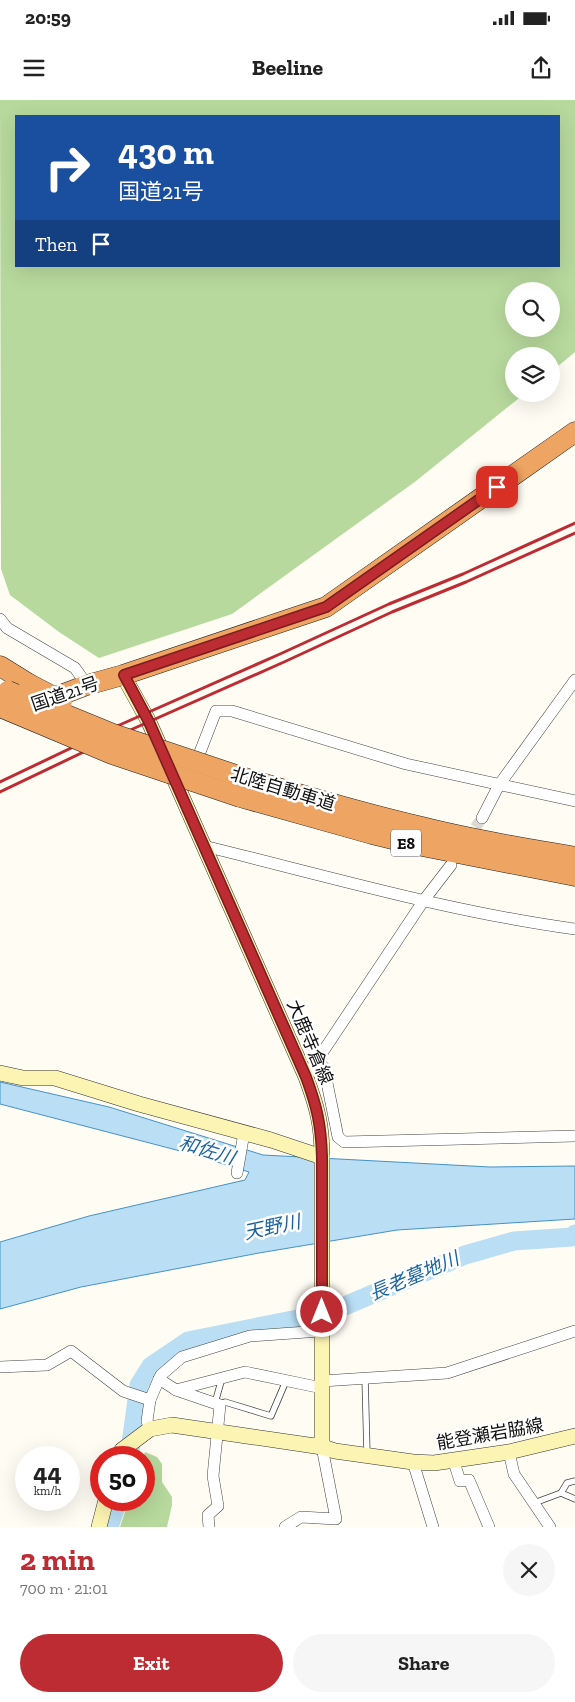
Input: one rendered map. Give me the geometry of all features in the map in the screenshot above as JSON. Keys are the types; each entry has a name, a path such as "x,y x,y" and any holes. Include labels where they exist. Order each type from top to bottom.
{"highway":[{"name":"国道21号","path":"0,718 87,685 124,675 326,607 575,432"},
{"path":"0,666 65,703 244,783"},
{"name":"北陸自動車道","path":"3,695 112,754 182,787 244,783 470,838 575,857"},
{"name":"北陸自動車道","path":"3,695 244,783 364,832 417,846 575,876"},
{"path":"0,722 99,755 182,787"}],"main road":[{"name":"大鹿寺倉線","path":"124,675 182,787 204,846 317,1106 322,1132 322,1447"},
{"path":"0,1073 23,1078 55,1078 244,1138 322,1160"},
{"path":"129,1446 147,1430 172,1425 322,1447"},
{"name":"能登瀬岩脇線","path":"322,1447 413,1462 434,1463 454,1462 509,1452 575,1436"},
{"path":"99,1527 103,1511"}],"street":[{"path":"0,619 7,628 75,668 87,685"},
{"path":"482,818 499,784 575,680"},
{"path":"182,787 216,711 232,711 406,764 575,801"},
{"path":"204,846 424,900 528,922 575,929"},
{"path":"306,1077 424,900 450,866"},
{"path":"318,1061 324,1068 338,1137 344,1142 575,1136"},
{"path":"237,1173 244,1138"},
{"path":"147,1430 148,1400 161,1375 182,1357 250,1336 322,1331"},
{"path":"176,1390 245,1372 286,1380 322,1384 364,1378 447,1373 575,1331"},
{"path":"0,1367 46,1365 71,1351 123,1391 148,1400"},
{"path":"159,1379 176,1390 217,1404 214,1476 218,1506 208,1515 209,1527"},
{"path":"285,1527 301,1517 336,1520 322,1447"},
{"path":"509,1452 514,1474 550,1527"},
{"path":"413,1462 433,1527"},
{"path":"454,1462 460,1481 469,1480 489,1527"}],"lane":[{"path":"222,1378 217,1404 225,1402 271,1416 286,1380"},
{"path":"364,1378 367,1455"},
{"path":"534,1504 561,1493 567,1482 575,1481"},
{"path":"561,1493 575,1499"}],"green space":[{"path":"0,100 575,100 575,352 560,364 560,347 505,347 505,402 514,402 416,481 232,614 99,658 59,632 10,595 1,569"},
{"path":"155,1456 157,1457 162,1464 162,1482 172,1497 167,1527 120,1527 125,1511 155,1511"}],"water":[{"path":"0,1082 109,1107 263,1155 490,1167 575,1166 575,1219 397,1230 259,1253 81,1287 0,1309 0,1242 89,1216 245,1180 249,1172 188,1153 0,1104"}],"waterway":[{"name":"長老墓地川","path":"131,1446 139,1385 151,1366 188,1341 328,1313 465,1255 514,1241 572,1237 575,1234"},
{"name":"長老墓地川","path":"109,1527 114,1511"}],"tunnel":[{"path":"466,841 482,818"}],"railway":[{"path":"0,782 115,727 575,523"},
{"path":"0,792 119,735 392,612 466,582 575,533"}],"route":[{"path":"322,1312 322,1132 317,1106 183,797 149,722 124,675 326,607 497,487"}],"water label":[{"name":"和佐川","path":"207,1150"},
{"name":"天野川","path":"272,1227"}]}
